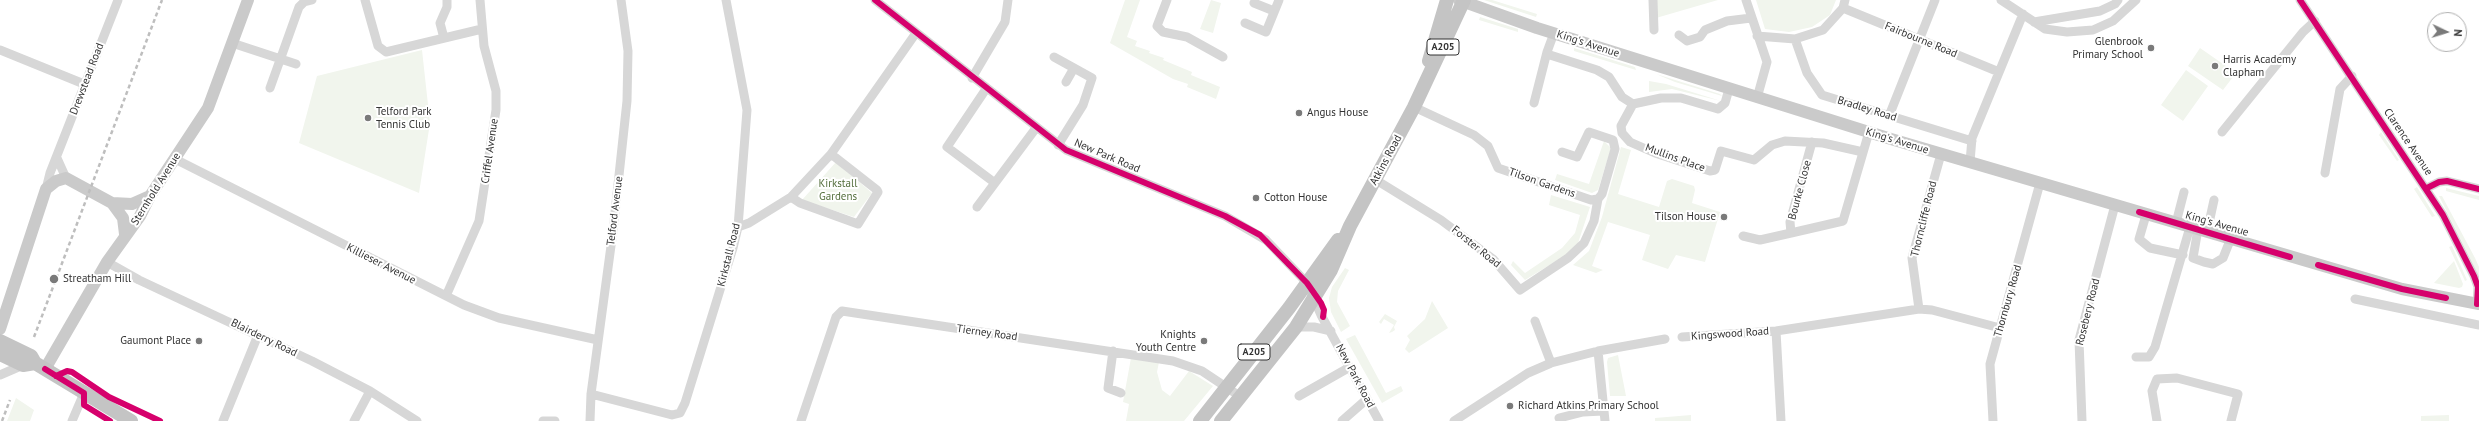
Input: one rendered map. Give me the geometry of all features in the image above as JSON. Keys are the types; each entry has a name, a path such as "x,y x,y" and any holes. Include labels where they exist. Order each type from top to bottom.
{"highway":[{"name":"Atkins Road","path":"1420,92 1447,0"},
{"name":"Atkins Road","path":"1313,290 1331,270 1350,226 1414,107 1462,0"},
{"name":"A205","path":"1221,421 1296,327 1313,290"},
{"name":"A205","path":"1200,421 1227,387 1313,290"},
{"path":"0,341 31,356 34,366"},
{"path":"0,354 34,366 131,421"}],"main road":[{"name":"Sternhold Avenue","path":"34,366 144,210 150,196 208,108 248,0"},
{"name":"King's Avenue","path":"1462,0 1554,33 1757,98 1941,154 2402,289 2478,304"},
{"path":"46,189 56,181 66,178 112,203 123,218 126,234"},
{"name":"Drewstead Road","path":"0,329 46,189"},
{"path":"112,203 132,204 150,196"}],"street":[{"name":"Drewstead Road","path":"46,189 50,173 118,0"},
{"path":"270,88 299,7 312,0"},
{"path":"365,0 378,46 382,50 391,52 482,29"},
{"path":"444,38 440,23 447,7 447,0"},
{"name":"Criffel Avenue","path":"446,296 476,231 484,200 496,100 482,29 480,0"},
{"name":"Telford Avenue","path":"590,421 591,394 613,231 627,100 628,51 621,0"},
{"name":"Kirkstall Road","path":"591,394 672,415 680,413 685,403 733,248 738,227 747,110 726,0"},
{"name":"New Park Road","path":"874,0 1058,145 1074,154 1225,216 1253,230 1273,246 1313,290 1318,308 1379,421"},
{"path":"972,78 1005,22 1008,0"},
{"path":"1167,0 1158,26 1163,32 1187,37 1223,57"},
{"path":"1245,23 1266,32 1278,0"},
{"path":"1653,0 1654,30"},
{"path":"1746,0 1767,62 1757,98"},
{"path":"1889,116 1935,0"},
{"path":"2001,0 2046,29 2067,32 2093,30 2113,21 2136,0"},
{"path":"2034,22 2100,11 2115,4 2118,0"},
{"name":"Clarence Avenue","path":"2300,0 2427,188 2474,276 2478,287 2478,304"},
{"path":"1254,3 1274,11"},
{"path":"1757,36 1796,39 1822,30 1844,4"},
{"name":"Fairbourne Road","path":"1844,4 1919,39 1999,72"},
{"path":"1970,162 1972,141 2023,14"},
{"path":"1679,35 1687,41 1700,37 1705,30 1727,22 1752,18"},
{"path":"2222,132 2302,32 2315,21"},
{"path":"738,227 749,224 791,198 831,154 916,33"},
{"path":"1534,103 1554,33"},
{"name":"Bradley Road","path":"1796,39 1807,73 1822,95 1972,141"},
{"path":"232,43 296,64"},
{"path":"0,50 84,84"},
{"path":"1548,52 1550,55 1597,70 1609,78 1622,97 1632,104 1661,98 1681,98 1718,109 1725,103 1729,89"},
{"path":"1054,57 1090,76 1092,81 1083,104 1058,145"},
{"path":"1066,82 1074,68"},
{"path":"2324,173 2340,89 2352,76"},
{"path":"986,89 947,147 995,183"},
{"name":"Mullins Place","path":"1632,104 1623,121 1622,133 1630,142 1655,153 1710,171 1715,170 1721,151 1754,160 1772,145 1785,140 1812,142"},
{"name":"Tilson Gardens","path":"1414,107 1474,135 1488,146 1498,168 1591,200 1598,199"},
{"path":"977,207 1036,128"},
{"path":"1562,152 1577,157 1589,132 1613,140 1615,149 1602,194 1598,199"},
{"name":"Bourke Close","path":"1812,142 1790,222 1791,233 1843,221 1869,132"},
{"path":"1812,142 1863,152"},
{"path":"791,198 807,206 858,224 878,192 831,154"},
{"name":"Thorncliffe Road","path":"1920,310 1912,258 1941,154"},
{"path":"57,158 66,178"},
{"name":"Killieser Avenue","path":"175,159 446,296 499,318 598,340"},
{"name":"Forster Road","path":"1376,180 1441,220 1493,259 1520,290 1578,250 1594,221 1598,199"},
{"path":"2427,188 2439,182 2447,181 2479,189"},
{"name":"Thornbury Road","path":"1993,421 1990,364 2040,183"},
{"path":"2176,223 2184,192"},
{"path":"2136,357 2149,357 2155,347 2183,255 2214,200"},
{"name":"Rosebery Road","path":"2082,421 2079,340 2115,205"},
{"path":"2146,215 2139,239 2150,248 2183,255"},
{"path":"2198,229 2193,258 2204,262 2213,264 2223,258 2231,238"},
{"path":"1743,236 1760,240 1791,233"},
{"name":"Blairderry Road","path":"107,262 139,280 258,335 370,391 415,421"},
{"path":"2355,299 2436,318 2479,325"},
{"name":"Kingswood Road","path":"1682,337 1776,331 1920,310 1932,310 2000,328"},
{"name":"Tierney Road","path":"802,421 840,312 1186,364 1227,387 1241,397"},
{"path":"1535,321 1551,363"},
{"name":"New Park Road","path":"1296,327 1314,327 1331,331"},
{"path":"1776,331 1781,421"},
{"path":"223,421 258,335"},
{"path":"1454,421 1528,373 1551,363 1598,351 1665,339"},
{"path":"1598,351 1605,421"},
{"path":"1113,352 1108,388 1121,393"},
{"path":"0,375 34,366"},
{"path":"1299,396 1350,367"},
{"path":"2157,421 2152,391 2157,379 2177,378 2238,394 2231,421"},
{"path":"354,421 370,391"},
{"path":"72,421 84,393"},
{"path":"1342,421 1367,399"},
{"path":"1559,418 1583,412 1603,411"},
{"path":"543,421 555,421"}],"green space":[{"path":"1125,0 1140,0 1127,37 1137,41 1135,46 1150,51 1149,53 1164,58 1163,60 1192,72 1191,75 1220,87 1216,99 1187,87 1188,84 1173,79 1110,43"},
{"path":"1211,0 1221,3 1213,33 1200,29"},
{"path":"1484,0 1492,0 1537,14 1536,17"},
{"path":"1657,0 1718,0 1656,18"},
{"path":"1756,0 1836,0 1830,15 1812,27 1789,32 1765,29"},
{"path":"1480,17 1518,29 1518,32 1479,20"},
{"path":"1574,48 1635,67 1636,70 1574,51"},
{"path":"2200,48 2236,73 2223,90 2188,66"},
{"name":"Telford Park Tennis Club","path":"422,50 430,123 419,193 299,143 317,76"},
{"path":"2186,70 2208,86 2183,121 2161,105"},
{"path":"1656,74 1720,94 1722,96 1675,82"},
{"path":"1649,81 1666,84 1721,101 1672,89 1649,92"},
{"path":"2381,132 2399,160 2397,161 2379,135"},
{"path":"1604,141 1611,148 1598,190 1592,193 1555,180 1557,174 1589,184"},
{"path":"1621,147 1631,150 1618,194 1659,207 1667,181 1672,179 1694,186 1695,190 1692,203 1720,212 1705,262 1676,255 1668,269 1642,260 1650,235 1608,222 1592,266 1603,270 1596,273 1573,265 1589,251 1602,217"},
{"name":"Kirkstall Gardens","path":"836,162 872,193 854,217 802,200"},
{"path":"2417,187 2435,216 2432,217 2414,189"},
{"path":"2446,188 2479,196 2479,200 2446,191"},
{"path":"1551,195 1590,207 1576,249 1525,280 1511,265 1513,261 1525,273 1562,248 1575,233 1580,215 1549,205"},
{"path":"2439,196 2442,196 2475,258 2479,267 2479,276"},
{"path":"2452,246 2467,280 2465,281 2449,247"},
{"path":"2454,261 2463,284 2462,287 2459,288 2434,283"},
{"path":"1345,268 1349,270 1338,291 1337,302 1350,326 1341,332 1331,312 1329,298 1332,287"},
{"path":"1432,301 1448,328 1409,353 1405,349 1410,340 1407,336 1425,319"},
{"path":"1385,314 1397,321 1394,327 1395,330 1389,333 1394,325 1384,319 1381,324 1379,322"},
{"path":"1355,335 1386,393 1401,386 1403,391 1382,403 1346,339"},
{"path":"1618,355 1626,396 1610,396 1607,362 1608,358"},
{"path":"1131,358 1159,362 1157,372 1162,390 1170,396 1189,371 1213,386 1184,421 1126,421 1129,404 1123,402"},
{"path":"16,398 34,410 30,421 7,421"},
{"path":"1691,415 1691,421 1655,421 1655,418"},
{"path":"2449,415 2449,421 2421,421 2421,416"}],"railway":[{"path":"34,337 162,0"},
{"path":"2,421 10,400"}],"cycle path":[{"path":"875,0 1066,150 1225,216 1260,235 1307,283 1321,303 1324,310 1323,317"},
{"path":"2300,0 2443,215 2474,276 2478,287 2477,304"},
{"path":"2427,188 2439,182 2447,181 2479,189"},
{"path":"2139,212 2290,257"},
{"path":"2318,265 2402,289 2446,298"},
{"path":"45,369 84,393 84,405 110,421"},
{"path":"56,376 67,371 72,372 109,397 160,421"}],"place":[{"name":"Glenbrook Primary School","path":"2151,48"},
{"name":"Harris Academy Clapham","path":"2215,66"},
{"name":"Angus House","path":"1299,113"},
{"name":"Telford Park Tennis Club","path":"368,118"},
{"name":"Cotton House","path":"1256,198"},
{"name":"Tilson House","path":"1724,217"},
{"name":"Streatham Hill","path":"54,279"},
{"name":"Gaumont Place","path":"199,341"},
{"name":"Knights Youth Centre","path":"1204,341"},
{"name":"Richard Atkins Primary School","path":"1510,406"}]}
